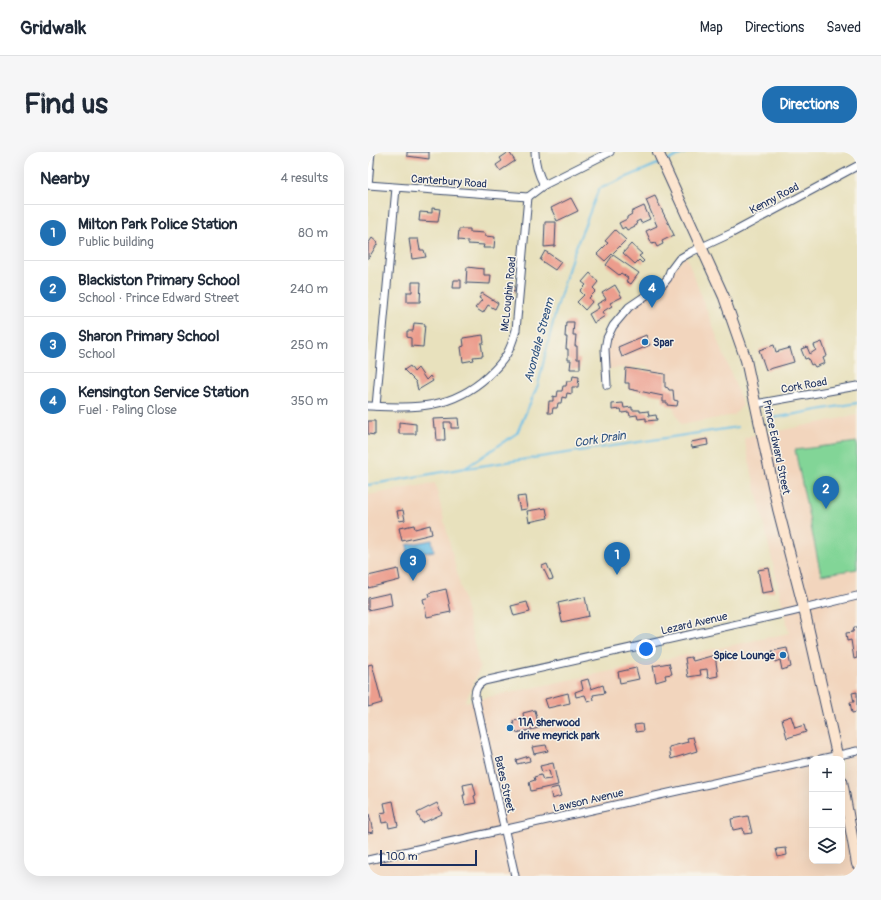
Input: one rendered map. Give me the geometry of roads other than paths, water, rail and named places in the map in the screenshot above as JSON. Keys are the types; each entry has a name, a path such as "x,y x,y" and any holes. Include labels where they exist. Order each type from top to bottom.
{"main road":[{"name":"Prince Edward Street","path":"658,153 724,297 746,360 778,510 804,609 838,756"},
{"path":"844,792 857,864"}],"street":[{"path":"368,185 371,152"},
{"path":"535,152 535,165 544,185"},
{"path":"528,197 544,185 610,152"},
{"name":"Kenny Road","path":"607,385 605,349 607,338 613,326 629,307 663,284 679,259 732,233 857,166"},
{"name":"Canterbury Road","path":"368,185 528,197"},
{"path":"376,406 396,188"},
{"name":"McLoughin Road","path":"368,406 407,408 445,402 464,394 481,382 502,363 511,348 516,330 528,197"},
{"name":"Cork Road","path":"755,404 857,386"},
{"name":"Lezard Avenue","path":"475,697 475,691 478,685 484,681 857,596"},
{"name":"Bates Street","path":"475,697 515,876"},
{"path":"841,756 857,751"},
{"name":"Lawson Avenue","path":"368,860 809,762"}],"water":[{"path":"432,540 434,551 409,556 407,545"}],"waterway":[{"name":"Avondale Stream","path":"666,161 687,152"},
{"name":"Avondale Stream","path":"368,485 465,468 517,433 538,385 555,314 572,257 599,189 660,163"},
{"name":"Cork Drain","path":"773,418 857,403"},
{"name":"Cork Drain","path":"467,468 738,427"}],"place":[{"name":"Kensington Service Station","path":"652,308"},
{"name":"Spar","path":"645,342"},
{"name":"Blackiston Primary School","path":"826,509"},
{"name":"Milton Park Police Station","path":"617,575"},
{"name":"Sharon Primary School","path":"413,581"},
{"name":"Spice Lounge","path":"783,655"},
{"name":"11A sherwood drive meyrick park","path":"510,728"}]}
